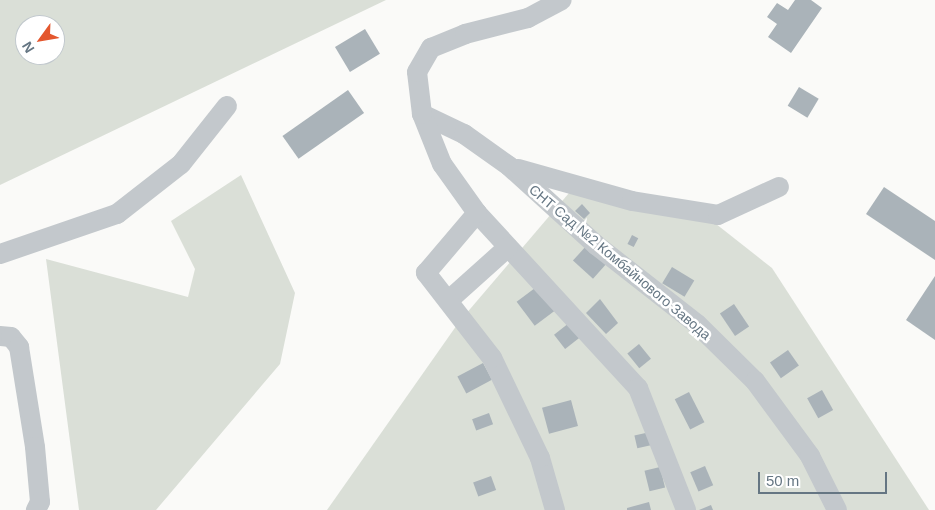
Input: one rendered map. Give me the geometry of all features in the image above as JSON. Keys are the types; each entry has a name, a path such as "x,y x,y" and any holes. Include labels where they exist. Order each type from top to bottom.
{"street":[{"path":"562,0 528,18 465,34 430,48 417,72 422,114 442,164 476,213 638,388 686,510"},
{"path":"0,254 117,214 181,164 227,106"},
{"name":"СНТ Сад №2 Комбайнового Завода","path":"422,114 464,134 510,166 596,245 697,324 754,381 810,456 837,510"},
{"path":"510,166 539,178 632,201 718,214 779,187"},
{"path":"476,213 426,273 449,300 492,358 540,458 555,510"},
{"path":"449,300 508,247"},
{"path":"5,337 19,347 35,447 40,502 36,510"}],"shaded area":[{"path":"0,0 386,0 0,185"},
{"path":"241,175 295,293 280,364 156,510 79,510 46,259 188,297 195,269 171,221"},
{"path":"569,193 711,220 772,268 929,510 327,510 459,322"}],"building":[{"path":"795,0 811,0 822,8 791,53 768,37 777,24 767,17 777,3 788,10"},
{"path":"365,29 380,54 350,72 335,47"},
{"path":"799,87 819,99 807,118 788,106"},
{"path":"348,90 364,113 299,159 282,136"},
{"path":"884,187 935,221 935,260 866,214"},
{"path":"582,204 590,213 584,219 575,211"},
{"path":"632,235 638,238 634,247 627,244"},
{"path":"587,245 607,263 593,279 573,261"},
{"path":"672,267 694,280 685,297 662,283"},
{"path":"935,276 935,340 906,320"},
{"path":"539,285 557,309 535,326 517,302"},
{"path":"600,299 618,323 606,334 586,313"},
{"path":"734,304 749,326 735,336 720,314"},
{"path":"569,323 580,337 565,349 554,335"},
{"path":"639,344 651,359 639,368 627,353"},
{"path":"788,350 799,366 781,378 770,363"},
{"path":"483,363 492,380 466,393 457,377"},
{"path":"822,390 833,410 818,418 807,398"},
{"path":"689,392 704,422 690,430 675,399"},
{"path":"571,400 578,426 549,434 542,408"},
{"path":"489,413 493,424 476,430 472,419"},
{"path":"650,432 653,445 637,448 634,436"},
{"path":"705,466 713,485 698,492 690,472"},
{"path":"660,467 665,487 650,491 644,471"},
{"path":"491,476 496,490 478,497 473,482"},
{"path":"649,502 651,510 627,510 627,508"},
{"path":"711,505 713,510 699,510"}]}
